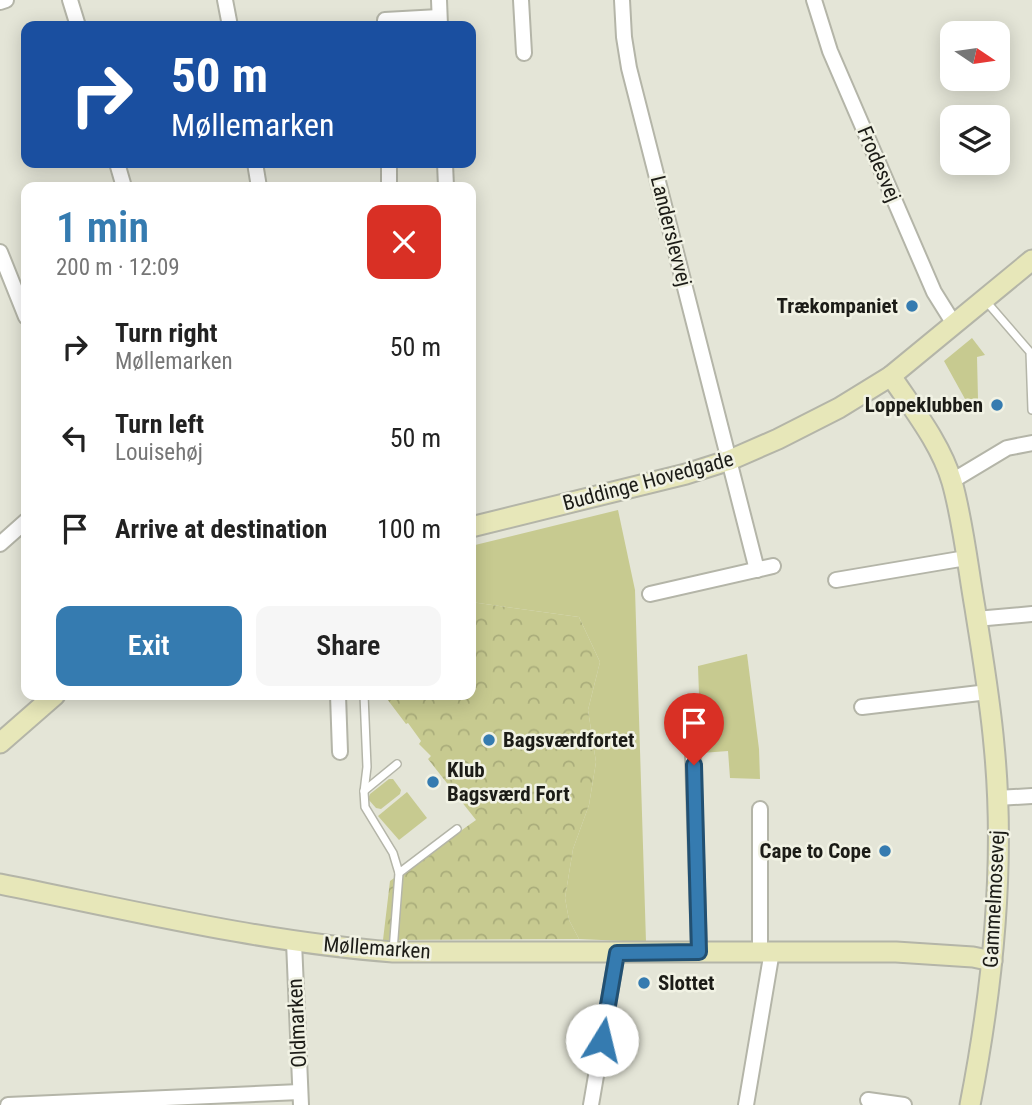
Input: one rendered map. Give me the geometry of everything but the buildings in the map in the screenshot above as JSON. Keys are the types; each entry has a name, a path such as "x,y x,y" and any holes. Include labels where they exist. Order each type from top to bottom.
{"street":[{"path":"0,2 6,0"},
{"path":"70,0 76,21"},
{"path":"225,0 229,21"},
{"path":"439,0 440,21"},
{"path":"521,0 524,52"},
{"name":"Landerslevvej","path":"622,0 629,68 757,570"},
{"name":"Frodesvej","path":"814,0 830,51 934,292 954,324"},
{"path":"385,21 412,21"},
{"path":"1,259 21,305"},
{"name":"Buddinge Hovedgade","path":"476,526 686,474 730,460 778,439 839,408 891,376 1032,260"},
{"name":"Gammelmosevej","path":"891,376 934,443 952,481 995,746 998,882 992,961 970,1105"},
{"path":"952,481 1007,448 1032,443"},
{"path":"0,544 21,525"},
{"path":"836,580 966,558"},
{"path":"650,594 773,566"},
{"path":"976,619 1032,614"},
{"path":"862,707 988,692"},
{"path":"0,743 49,700"},
{"path":"338,700 340,752"},
{"path":"692,721 699,952"},
{"path":"998,798 1032,796"},
{"path":"746,1105 766,951 760,809"},
{"name":"Møllemarken","path":"0,884 294,942 393,952 903,952 992,961"},
{"name":"Oldmarken","path":"294,942 301,1099"},
{"path":"591,1105 617,953"},
{"path":"8,1105 301,1099"},
{"path":"868,1100 904,1105"}],"lane":[{"path":"985,299 1030,352 1032,410"},
{"path":"364,700 367,767 365,807 393,853 398,873 393,952"},
{"path":"364,792 397,764"},
{"path":"398,873 457,829"}],"green space":[{"path":"972,338 985,355 977,357 978,399 965,399 944,361"},
{"path":"618,510 635,590 646,942 579,939 569,920 565,898 573,849 589,805 596,762 588,710 600,662 579,617 476,603 476,545"},
{"path":"476,603 579,617 600,662 588,710 596,762 589,805 573,849 565,898 569,920 579,939 383,940 390,881 476,820 428,759 431,756 419,744 421,741 408,723 406,724 388,700 476,700"},
{"path":"747,654 759,749 760,779 730,778 728,751 701,753 698,666"},
{"path":"389,779 393,779 401,790 400,794 381,809 376,808 368,799 370,794"},
{"path":"407,792 427,818 399,840 378,816"}],"place":[{"name":"Trækompaniet","path":"912,306"},
{"name":"Loppeklubben","path":"997,405"},
{"name":"Bagsværdfortet","path":"489,740"},
{"name":"Klub Bagsværd Fort","path":"433,782"},
{"name":"Cape to Cope","path":"885,851"},
{"name":"Slottet","path":"644,983"}],"route":[{"path":"602,1040 617,953 699,952 694,765"}]}
